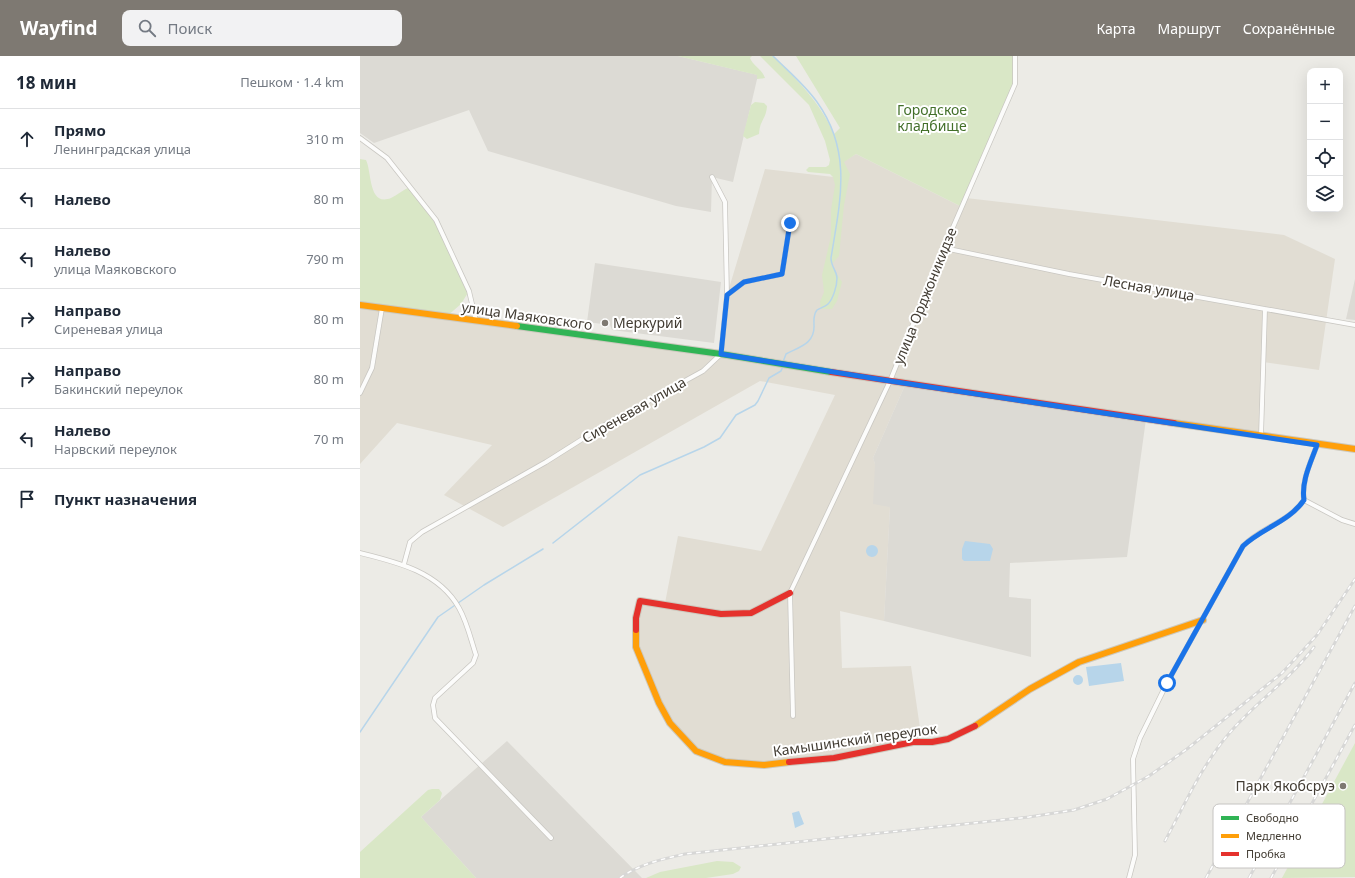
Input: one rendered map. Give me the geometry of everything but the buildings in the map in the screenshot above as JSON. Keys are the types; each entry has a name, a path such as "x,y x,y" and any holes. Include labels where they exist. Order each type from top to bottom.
{"street":[{"name":"улица Орджоникидзе","path":"790,593 890,381 944,248 1014,84 1015,56"},
{"path":"360,138 387,158 436,220 469,291 476,322"},
{"path":"712,177 725,202 727,295 721,354"},
{"path":"727,295 744,282 779,276 784,270 790,223"},
{"name":"Лесная улица","path":"944,248 1032,266 1355,325"},
{"name":"улица Маяковского","path":"360,305 476,322 721,354 1317,445 1355,449"},
{"path":"360,392 372,368 382,308"},
{"path":"1261,436 1265,309"},
{"name":"Сиреневая улица","path":"404,564 410,542 422,532 539,466 603,426 703,371 721,354"},
{"path":"1129,878 1135,854 1132,759 1140,738 1167,683 1243,546 1256,534 1286,518 1297,510 1304,500 1302,491 1304,482 1317,445"},
{"path":"1304,500 1342,520 1355,524"},
{"path":"360,553 404,564 436,581 460,609 476,655 473,663 435,698 433,705 435,718 550,838"},
{"path":"790,593 793,716"},
{"name":"Камышинский переулок","path":"790,593 750,613 721,614 661,602 640,601 636,618 636,647 659,703 670,723 696,751 725,762 764,765 834,758 913,742 932,742 948,739 970,729 1030,689 1079,662 1203,620"}],"shaded area":[{"path":"360,56 678,56 758,75 733,182 712,177 711,212 676,206 488,151 469,110 374,143 360,133"},
{"path":"856,154 962,207 966,198 1284,235 1335,259 1319,370 1263,362 1261,436 906,383 873,458 890,507 884,621 840,611 842,668 911,666 922,742 783,764 725,762 696,751 670,723 636,647 640,601 665,603 678,536 761,551 835,395 760,381 503,527 444,495 492,445 397,423 360,464 360,305 721,354 727,295 765,169 842,178 841,163"},
{"path":"595,263 721,282 714,343 612,330 610,325 587,322"},
{"path":"1355,279 1355,320 1346,319"},
{"path":"906,383 1146,419 1127,557 1010,563 1009,597 1031,599 1031,657 884,621 890,507 873,504 875,464 873,458"},
{"path":"507,741 642,878 476,878 421,817"}],"green space":[{"path":"678,56 752,56 750,58 751,61 762,72 765,78 757,79 757,75"},
{"name":"Городское кладбище","path":"760,56 773,56 791,74 815,102 834,134 840,128 796,56 1015,56 1015,84 962,207 856,154 844,162 850,174 844,205 839,256 831,265 842,282 837,301 832,309 821,309 820,302 824,292 822,275 831,236 831,210 835,185 833,177 830,174 808,172 806,170 809,167 826,167 829,165 830,160 825,141 809,105"},
{"path":"755,102 764,103 767,106 766,111 759,134 747,139 743,136 751,105"},
{"path":"360,159 366,160 372,187 378,198 391,198 410,187 436,220 469,291 461,304 446,317 360,305"},
{"path":"1355,743 1355,877 1282,878 1287,868 1345,868 1345,804 1322,804"},
{"path":"439,789 442,793 440,800 421,817 476,878 360,878 360,852 428,790"},
{"path":"717,861 733,862 741,867 739,871 733,874 706,878 646,878 660,872"}],"water":[{"path":"965,541 990,544 993,549 990,561 964,561 962,559 962,549"},
{"path":"872,545 876,547 878,551 876,555 872,557 868,555 866,551 868,547"},
{"path":"1121,663 1124,681 1089,686 1086,667"},
{"path":"1076,675 1080,675 1082,676 1082,684 1076,685 1073,682 1073,678"},
{"path":"799,811 804,824 795,828 792,813"}],"waterway":[{"path":"773,56 807,90 817,102 828,121 836,140 840,159 841,178 838,217 831,258 837,278 832,299 828,304 817,310 814,318 814,331 809,341 801,347 786,354 783,362"},
{"path":"553,543 640,475 704,447 720,438 736,415 755,405 769,378 781,371 783,366"},
{"path":"360,732 438,617 484,585 543,549"}],"railway":[{"path":"620,878 643,866 685,854 1029,817 1074,810 1107,799 1149,776 1187,749 1282,673 1317,635 1355,579"},
{"path":"1247,804 1355,606"},
{"path":"1165,841 1193,787 1227,736 1248,713 1294,671 1314,647"},
{"path":"1289,804 1355,683"},
{"path":"1312,804 1355,725"},
{"path":"1206,878 1213,865"},
{"path":"1249,878 1254,868"},
{"path":"1271,878 1276,868"}],"traffic: fast":[{"path":"517,326 721,354 831,372"}],"traffic: slow":[{"path":"360,305 517,326"},
{"path":"1174,423 1355,449"},
{"path":"975,726 1030,689 1079,662 1203,620"},
{"path":"636,630 636,647 659,703 670,723 696,751 725,762 764,765 789,762"}],"traffic: jam":[{"path":"831,372 1174,423"},
{"path":"636,630 636,618 640,601 721,614 751,613 790,593"},
{"path":"789,762 834,758 913,742 932,742 948,739 975,726"}],"place":[{"name":"Меркурий","path":"605,323"},
{"name":"Парк Якобсруэ","path":"1343,786"}],"route":[{"path":"790,223 784,270 782,274 779,276 760,278 744,282 734,288 727,295 721,354 1317,445 1304,482 1302,491 1304,500 1297,510 1251,538 1243,546 1167,683"}]}
